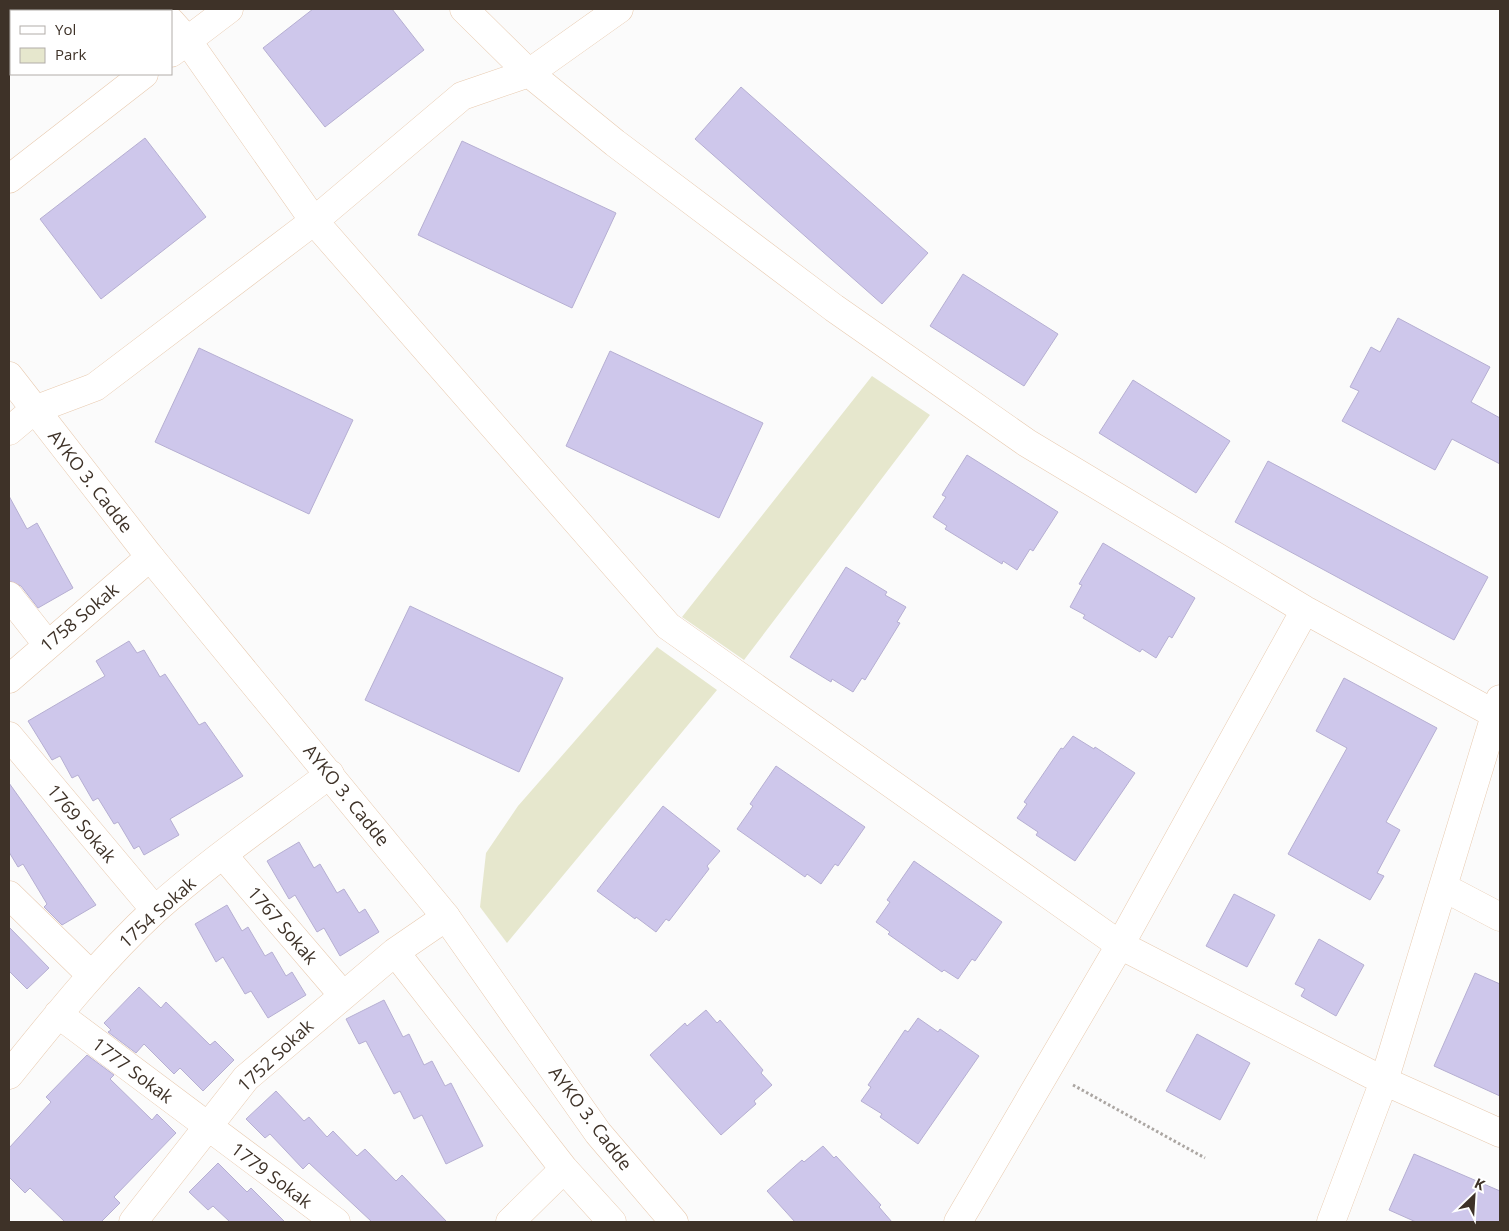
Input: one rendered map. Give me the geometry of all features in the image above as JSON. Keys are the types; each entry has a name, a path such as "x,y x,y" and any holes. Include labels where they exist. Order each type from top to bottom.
{"street":[{"path":"229,9 177,38 314,221 668,626 1120,945 1384,1081 1500,1133"},
{"path":"464,9 529,73 615,143 834,308 1027,443 1305,610 1499,710 1384,1081 1331,1222"},
{"path":"9,431 34,410 95,387 314,221 462,96 529,73 619,9"},
{"path":"9,179 143,75"},
{"name":"AYKO 3. Cadde","path":"9,376 150,557 330,774 446,918 598,1133 674,1222"},
{"name":"1758 Sokak","path":"9,679 47,644 150,557"},
{"path":"9,596 47,644"},
{"path":"958,1222 1048,1072 1305,610"},
{"name":"1769 Sokak","path":"9,736 155,910"},
{"name":"1754 Sokak","path":"9,1075 91,975 155,910 223,855 330,774"},
{"name":"1767 Sokak","path":"223,855 342,994"},
{"path":"1443,888 1500,917"},
{"path":"9,895 91,975"},
{"name":"1752 Sokak","path":"133,1222 246,1078 342,994 395,952 446,918"},
{"path":"395,952 564,1168 612,1222"},
{"name":"1777 Sokak","path":"58,1014 208,1127"},
{"name":"1779 Sokak","path":"208,1127 336,1222"},
{"path":"510,1222 564,1168"}],"path":[{"path":"1048,1072 1205,1158"}],"green space":[{"path":"872,376 930,415 744,660 682,617"},
{"path":"657,647 717,690 507,943 480,907 486,853 518,806"}],"building":[{"path":"313,9 392,9 424,50 325,127 263,48"},
{"path":"741,87 928,253 882,304 695,139"},
{"path":"145,138 206,217 101,299 40,219"},
{"path":"462,141 616,213 572,308 418,235"},
{"path":"963,274 1058,334 1024,386 930,326"},
{"path":"1398,318 1490,367 1471,402 1500,418 1500,464 1452,439 1435,470 1342,421 1359,391 1350,387 1371,347 1380,352"},
{"path":"199,348 353,420 309,514 155,442"},
{"path":"610,351 763,423 719,518 566,446"},
{"path":"1133,380 1230,441 1196,493 1099,433"},
{"path":"967,455 1058,512 1033,551 1030,549 1017,570 1003,561 1002,564 945,529 947,526 933,517 946,497 942,495"},
{"path":"1268,461 1488,577 1454,640 1235,522"},
{"path":"9,496 27,529 37,523 73,588 38,608 21,586 9,581"},
{"path":"1103,543 1195,598 1172,638 1169,636 1156,658 1142,649 1140,652 1083,618 1085,615 1070,607 1082,585 1079,584"},
{"path":"846,567 887,592 885,595 906,607 897,622 900,623 865,680 862,678 853,692 832,679 831,682 790,657"},
{"path":"410,606 563,678 519,772 365,700"},
{"path":"129,641 137,653 144,650 160,677 165,674 199,725 205,722 243,776 170,819 179,835 144,855 139,846 134,849 118,822 114,824 98,798 93,801 78,775 72,778 60,756 52,760 28,721 105,676 96,661"},
{"path":"1344,678 1437,728 1386,822 1400,830 1377,873 1384,876 1370,900 1288,854 1347,748 1316,731"},
{"path":"1073,736 1094,749 1095,747 1135,773 1075,861 1036,835 1038,832 1017,818 1027,804 1024,802 1061,748 1063,749"},
{"path":"776,766 865,827 838,866 835,864 821,884 807,874 805,877 737,829 753,806 750,804"},
{"path":"9,783 96,905 62,925 44,907 47,904 23,864 18,867 9,852"},
{"path":"663,806 720,851 707,866 709,869 669,921 666,919 656,932 597,891"},
{"path":"299,842 314,868 320,864 337,893 344,889 359,913 365,909 379,932 340,956 324,928 317,932 295,895 289,899 267,861"},
{"path":"914,861 1002,922 975,961 972,959 958,979 944,970 942,972 888,934 890,932 876,922 890,902 887,900"},
{"path":"1234,894 1275,915 1247,967 1206,946"},
{"path":"227,905 242,931 248,927 265,956 272,952 286,976 292,972 306,995 268,1018 251,991 245,994 223,957 216,962 195,924"},
{"path":"9,927 49,968 27,989 9,971"},
{"path":"1319,939 1364,965 1336,1016 1301,996 1305,989 1295,984"},
{"path":"1475,973 1500,984 1500,1096 1434,1066"},
{"path":"139,987 161,1008 166,1002 210,1045 215,1041 234,1060 203,1091 180,1068 174,1074 144,1044 136,1053 108,1032 111,1030 104,1023"},
{"path":"384,1000 403,1037 409,1034 424,1065 432,1061 445,1086 451,1083 483,1146 446,1164 422,1115 414,1119 400,1091 394,1094 366,1041 359,1044 346,1019"},
{"path":"706,1010 717,1023 720,1020 763,1070 761,1073 772,1085 754,1101 756,1104 721,1135 650,1055 685,1023 687,1026"},
{"path":"918,1018 938,1032 940,1029 979,1056 918,1144 880,1117 882,1114 861,1101 871,1087 868,1085 905,1030 908,1032"},
{"path":"1197,1034 1250,1063 1220,1120 1166,1091"},
{"path":"87,1055 114,1075 110,1079 152,1120 157,1114 176,1133 114,1197 120,1203 101,1222 65,1222 30,1188 25,1193 9,1177 9,1148 51,1102 46,1097"},
{"path":"276,1091 304,1121 309,1117 327,1137 333,1131 357,1156 365,1149 396,1181 402,1175 447,1222 372,1222 309,1163 303,1169 270,1134 265,1138 246,1119"},
{"path":"823,1146 834,1158 836,1156 881,1205 879,1207 892,1222 795,1222 767,1191 802,1160 804,1162"},
{"path":"1414,1154 1500,1191 1500,1222 1416,1222 1389,1210"},
{"path":"218,1163 247,1192 251,1188 285,1222 230,1222 213,1206 208,1210 189,1192"}]}
